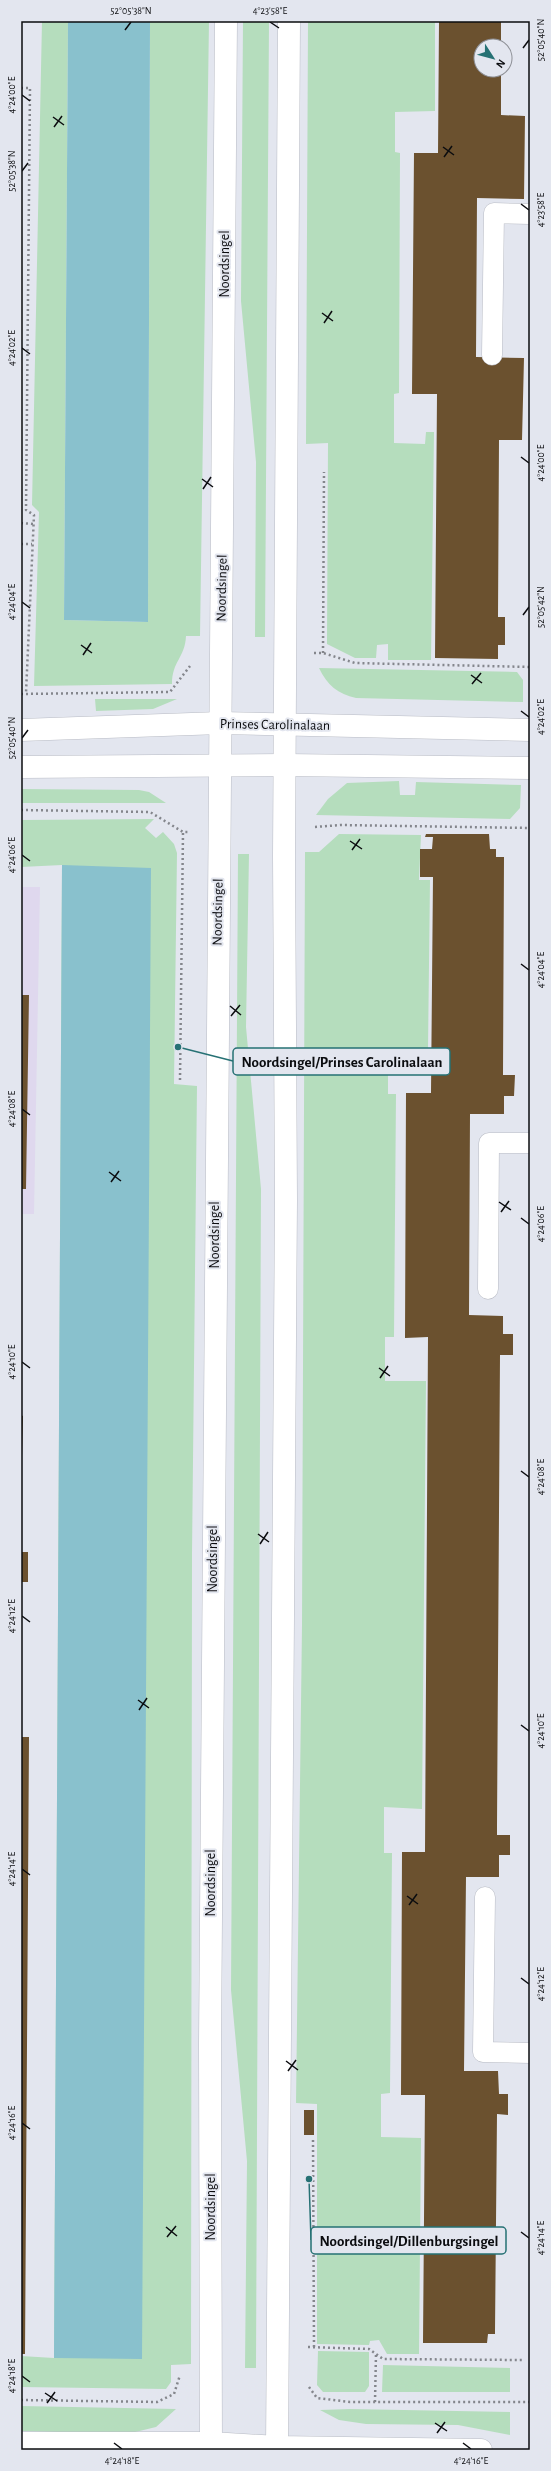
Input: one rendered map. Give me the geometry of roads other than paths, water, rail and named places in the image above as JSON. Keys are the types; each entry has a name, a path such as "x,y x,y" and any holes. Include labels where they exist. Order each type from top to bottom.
{"main road":[{"name":"Noordsingel","path":"211,2446 210,2044 226,21"},
{"path":"277,2448 286,1208 285,724 289,21"},
{"name":"Prinses Carolinalaan","path":"21,730 220,723 530,730"},
{"path":"21,767 285,765 530,768"},
{"path":"21,2443 482,2450"}],"lane":[{"path":"492,355 494,213 530,214"},
{"path":"488,1289 488,1142 530,1143"},
{"path":"484,1898 483,2052 530,2053"}],"water":[{"path":"68,21 150,21 148,622 64,620"},
{"path":"62,865 151,868 142,2359 54,2358"}],"place":[{"name":"Noordsingel/Prinses Carolinalaan","path":"178,1047"},
{"name":"Noordsingel/Dillenburgsingel","path":"309,2179"}]}
